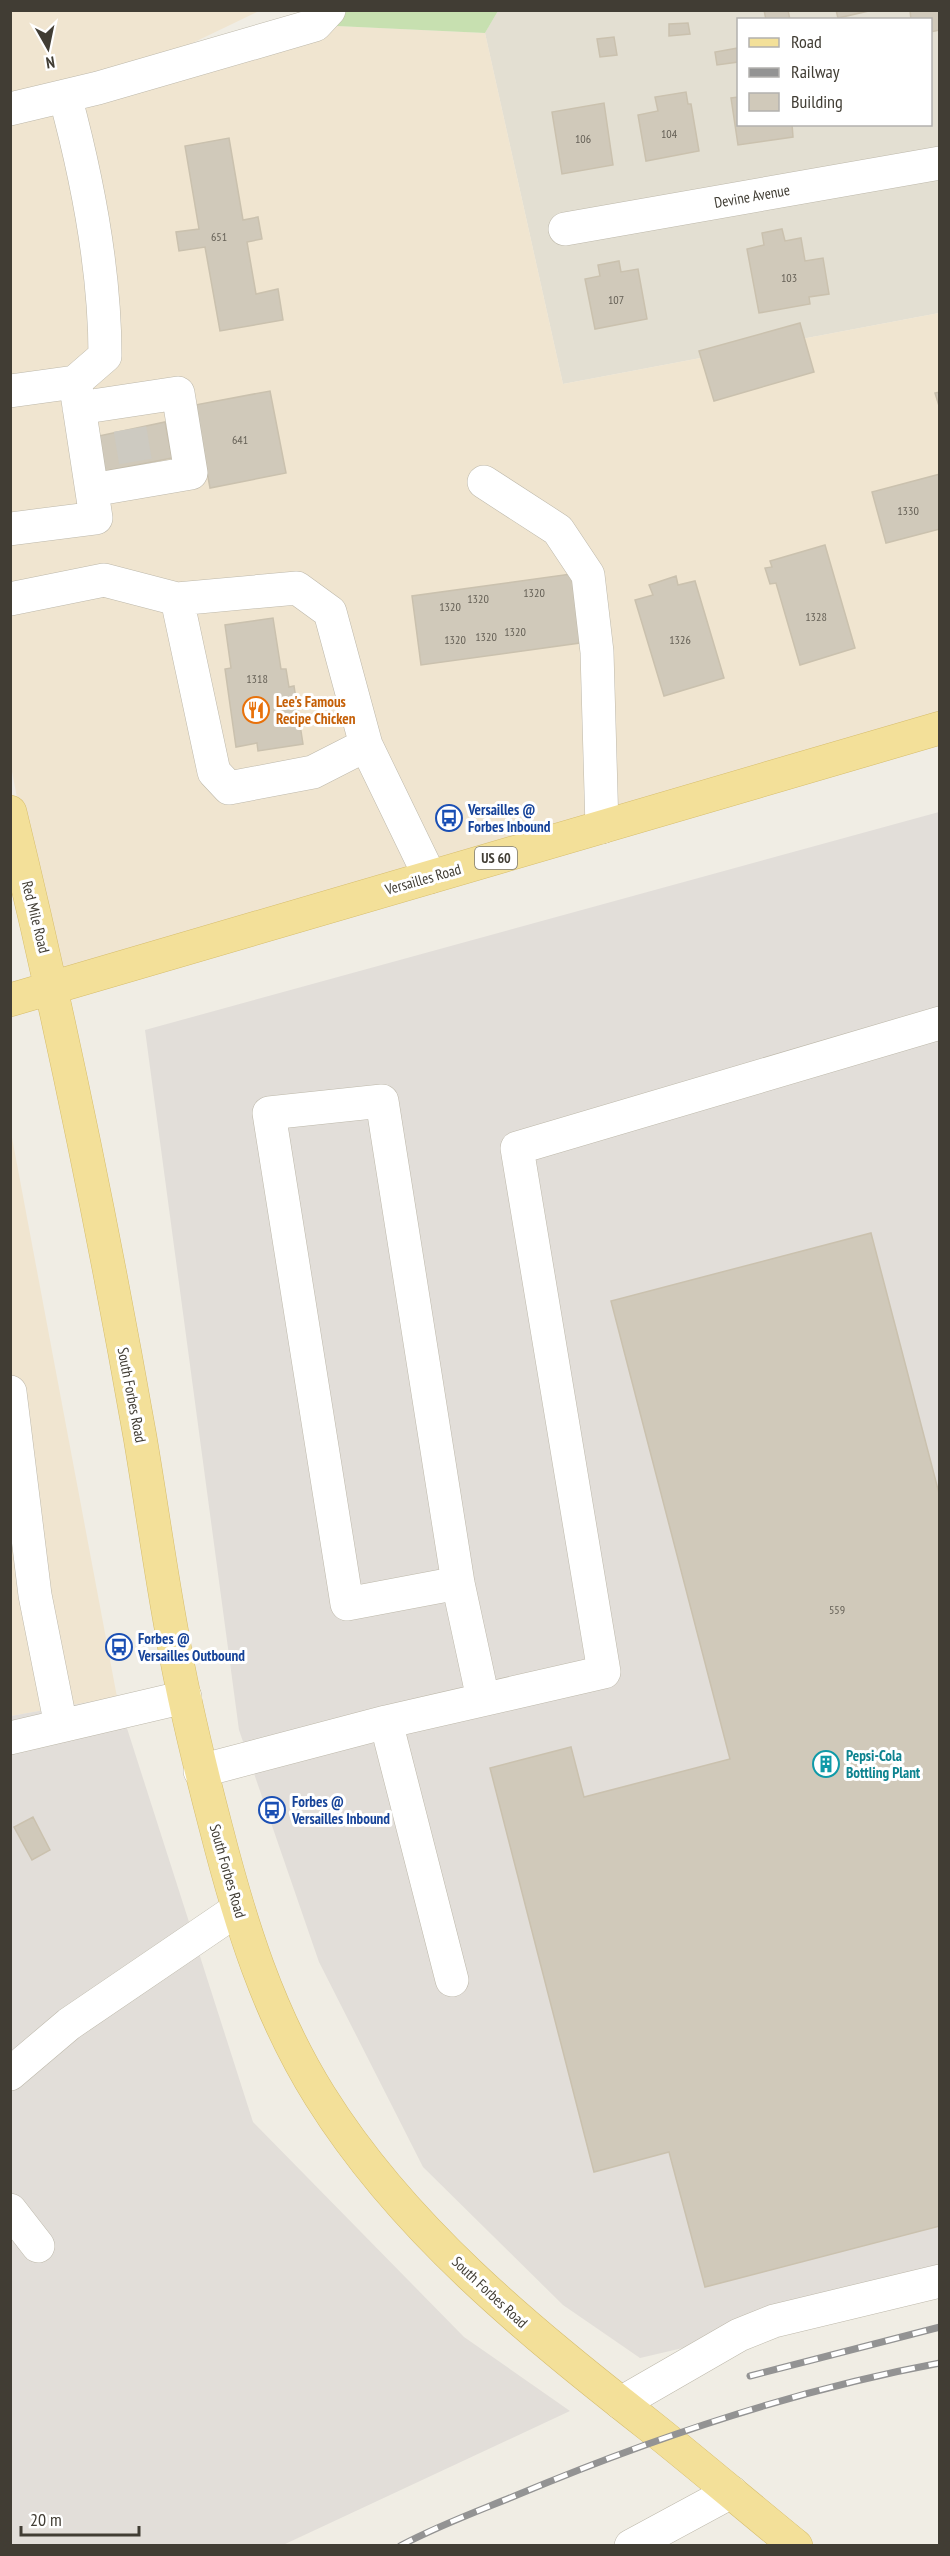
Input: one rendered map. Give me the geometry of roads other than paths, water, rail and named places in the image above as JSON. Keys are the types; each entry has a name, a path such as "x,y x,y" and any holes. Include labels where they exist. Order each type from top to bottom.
{"main road":[{"name":"Versailles Road","path":"10,1000 939,728"},
{"name":"Red Mile Road","path":"10,812 53,987"},
{"name":"South Forbes Road","path":"53,987 140,1435 173,1638 200,1771 238,1910 257,1968 288,2042 321,2098 360,2153 409,2211 459,2263 526,2326 796,2546"}],"street":[{"path":"10,109 65,96 315,25 328,10"},
{"path":"10,529 96,518 77,395 105,356 105,304 83,163 65,96"},
{"name":"Devine Avenue","path":"564,229 939,163"},
{"path":"10,391 77,395 128,415 178,393 190,473 137,473 92,490"},
{"path":"484,482 558,530 588,575 597,652 602,827"},
{"path":"10,599 104,580 177,600 297,588 330,612 366,745 430,877"},
{"path":"177,600 214,772 229,788 313,772 366,745"},
{"path":"200,1771 386,1722 604,1672 517,1148 939,1023"},
{"path":"459,1583 347,1604 269,1113 382,1101 459,1583 483,1699"},
{"path":"10,1392 13,1436 35,1595 61,1726"},
{"path":"10,1738 185,1697"},
{"path":"386,1722 452,1980"},
{"path":"10,2074 69,2024 238,1910"},
{"path":"10,2210 38,2246"},
{"path":"621,2403 740,2335 774,2321 939,2281"},
{"path":"631,2546 731,2492"}],"tunnel":[{"path":"130,429 136,465"}],"railway":[{"path":"750,2376 940,2327"},
{"path":"400,2546 428,2532 568,2474 672,2435 831,2387 940,2363"}],"place":[{"name":"Lee's Famous Recipe Chicken","path":"256,710"},
{"name":"Versailles @ Forbes Inbound","path":"449,818"},
{"name":"Forbes @ Versailles Outbound","path":"119,1647"},
{"name":"Pepsi-Cola Bottling Plant","path":"826,1764"},
{"name":"Forbes @ Versailles Inbound","path":"272,1810"}]}
